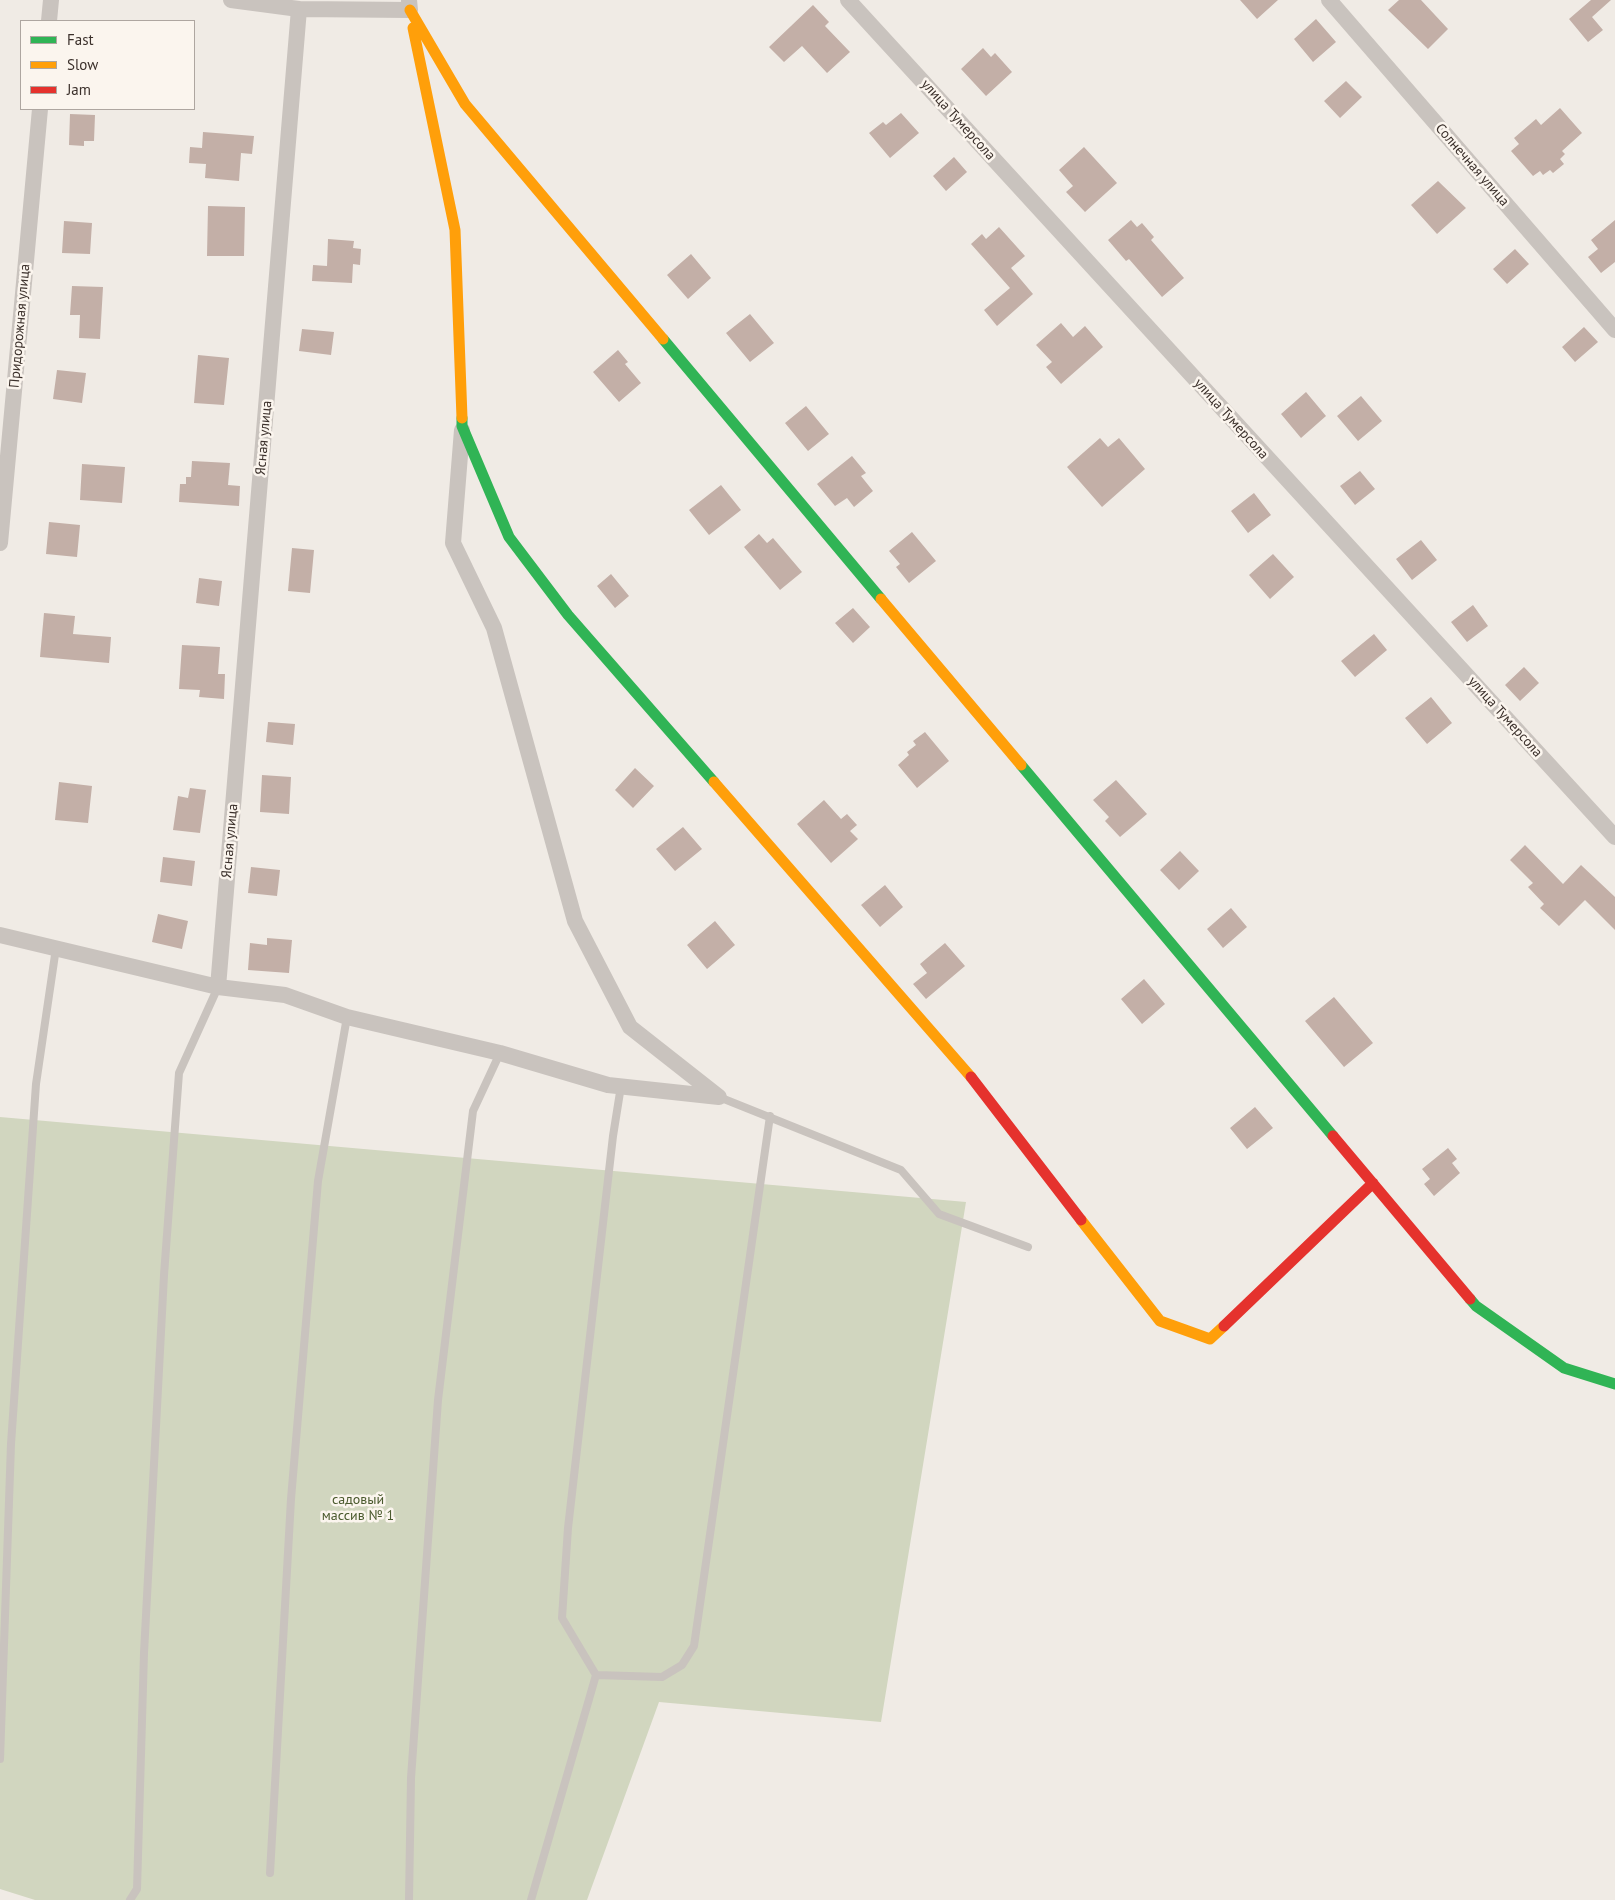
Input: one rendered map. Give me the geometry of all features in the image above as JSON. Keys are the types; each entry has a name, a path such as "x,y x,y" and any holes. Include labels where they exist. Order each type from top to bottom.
{"street":[{"path":"49,20 51,0"},
{"path":"231,0 299,9 409,5"},
{"name":"улица Тумерсола","path":"848,0 1615,837"},
{"name":"Солнечная улица","path":"1329,0 1615,330"},
{"path":"409,5 455,230 462,426 453,543 494,628 574,922 630,1027 719,1096"},
{"path":"409,5 465,104 1476,1306 1564,1368 1615,1384"},
{"name":"Ясная улица","path":"218,987 299,9"},
{"name":"Придорожная улица","path":"0,543 40,110"},
{"path":"462,426 509,537 568,615 962,1066 1160,1321 1210,1339 1373,1183"},
{"path":"0,935 218,987 285,995 347,1017 500,1053 608,1085 719,1096"}],"lane":[{"path":"0,1758 11,1444 35,1094 56,948"},
{"path":"130,1900 137,1889 144,1653 164,1275 179,1073 218,987"},
{"path":"270,1873 291,1499 318,1181 347,1017"},
{"path":"409,1900 411,1778 438,1400 473,1111 500,1053"},
{"path":"531,1900 596,1675 562,1618 568,1528 613,1136 621,1086"},
{"path":"719,1096 901,1170 939,1214 1028,1247"},
{"path":"596,1675 662,1677 682,1665 694,1646 770,1116"}],"green space":[{"name":"садовый массив № 1","path":"0,1117 966,1202 881,1722 659,1702 587,1900 35,1900 0,1889"}],"building":[{"path":"1240,0 1278,0 1257,19"},
{"path":"1399,0 1421,0 1448,29 1428,49 1388,10"},
{"path":"1591,0 1611,0 1592,17 1603,30 1588,42 1569,19"},
{"path":"813,5 829,22 825,26 850,52 827,73 802,46 784,62 769,47"},
{"path":"1316,19 1336,42 1313,62 1294,39"},
{"path":"983,48 991,57 995,53 1012,72 986,96 961,69"},
{"path":"1346,81 1362,97 1340,118 1324,101"},
{"path":"1560,108 1582,133 1562,151 1565,154 1560,159 1564,164 1553,173 1550,170 1543,175 1540,171 1533,176 1511,151 1519,144 1514,138 1536,119 1541,125"},
{"path":"901,113 919,133 890,158 869,133 883,122 886,125"},
{"path":"70,114 95,115 94,141 84,141 84,146 69,145"},
{"path":"203,132 254,136 252,154 241,153 239,181 205,178 206,164 189,163 190,147 202,148"},
{"path":"1084,147 1117,183 1085,212 1066,192 1073,186 1059,170"},
{"path":"954,157 967,172 946,191 933,176"},
{"path":"1438,181 1466,208 1437,234 1411,205"},
{"path":"208,206 245,207 244,256 207,256"},
{"path":"1131,220 1137,227 1142,223 1154,237 1151,240 1184,278 1162,297 1129,259 1126,261 1108,240"},
{"path":"1615,220 1615,262 1601,273 1588,257 1598,249 1591,240"},
{"path":"64,221 92,223 90,254 62,253"},
{"path":"999,227 1025,256 1011,268 1033,294 997,326 984,310 1010,288 971,244 982,234 986,239"},
{"path":"328,239 354,241 353,248 361,249 360,265 353,264 352,283 312,281 313,265 327,266"},
{"path":"1515,249 1529,264 1507,284 1493,269"},
{"path":"691,254 711,278 688,299 667,275"},
{"path":"72,286 103,287 100,339 79,338 80,315 70,315"},
{"path":"750,314 774,343 750,362 726,333"},
{"path":"1061,323 1073,337 1085,326 1103,347 1061,384 1046,367 1052,362 1036,345"},
{"path":"1584,327 1598,342 1575,362 1562,347"},
{"path":"302,329 334,332 331,355 299,351"},
{"path":"618,350 628,362 625,364 641,383 619,402 593,372"},
{"path":"198,355 229,358 224,405 194,403"},
{"path":"57,370 86,373 82,403 53,399"},
{"path":"1306,392 1326,416 1301,438 1281,414"},
{"path":"1361,396 1382,421 1358,441 1337,416"},
{"path":"806,406 829,434 808,451 785,423"},
{"path":"1100,438 1108,447 1119,438 1145,469 1102,507 1067,467"},
{"path":"852,456 866,473 861,476 873,491 854,507 847,498 835,506 817,484"},
{"path":"192,461 230,463 228,485 240,486 239,506 179,502 180,484 186,484 186,477 191,477"},
{"path":"82,464 125,467 122,503 80,500"},
{"path":"1360,471 1375,489 1355,505 1340,486"},
{"path":"721,485 741,510 709,535 689,510"},
{"path":"1254,493 1271,515 1248,533 1231,511"},
{"path":"49,522 80,525 77,557 46,554"},
{"path":"912,532 936,561 909,583 896,567 900,564 889,551"},
{"path":"759,534 767,543 773,538 802,572 780,590 744,547"},
{"path":"1421,540 1437,560 1412,580 1396,559"},
{"path":"292,548 314,550 310,593 288,591"},
{"path":"1273,554 1294,577 1270,599 1249,575"},
{"path":"611,574 629,596 615,608 597,586"},
{"path":"199,578 222,581 219,606 196,603"},
{"path":"1473,605 1488,626 1467,642 1451,622"},
{"path":"853,608 870,627 853,643 835,623"},
{"path":"44,613 75,616 73,634 111,637 109,663 40,657"},
{"path":"1374,634 1387,650 1355,677 1341,661"},
{"path":"182,645 220,647 218,674 225,674 224,699 199,697 200,690 179,689"},
{"path":"1524,667 1539,683 1520,701 1505,685"},
{"path":"1431,697 1452,723 1427,744 1405,718"},
{"path":"268,722 295,724 293,745 266,742"},
{"path":"925,732 949,761 917,788 898,765 909,755 907,752 916,745 913,741"},
{"path":"635,768 654,786 633,808 615,790"},
{"path":"262,775 291,777 289,814 260,812"},
{"path":"1116,780 1147,814 1120,837 1105,821 1109,817 1093,800"},
{"path":"59,782 92,786 88,823 55,820"},
{"path":"190,788 206,790 200,833 173,830 178,796 188,798"},
{"path":"824,800 841,819 847,814 857,825 850,831 858,839 831,863 797,824"},
{"path":"683,827 702,849 675,871 656,849"},
{"path":"1525,845 1563,884 1581,865 1615,897 1615,930 1585,900 1559,926 1540,908 1544,904 1528,887 1533,883 1510,860"},
{"path":"1180,851 1199,871 1179,890 1160,870"},
{"path":"163,857 195,861 192,886 160,882"},
{"path":"251,867 280,870 277,896 248,893"},
{"path":"885,885 903,907 880,927 861,905"},
{"path":"1231,908 1247,927 1223,948 1207,929"},
{"path":"158,914 188,921 182,949 152,942"},
{"path":"715,921 735,945 707,969 687,945"},
{"path":"267,938 292,940 289,973 248,970 250,943 267,945"},
{"path":"945,943 965,966 926,999 913,984 927,973 920,964"},
{"path":"1144,979 1165,1004 1142,1024 1121,999"},
{"path":"1334,997 1373,1043 1344,1067 1305,1021"},
{"path":"1255,1107 1273,1128 1247,1149 1230,1128"},
{"path":"1448,1148 1457,1159 1452,1163 1460,1173 1434,1196 1424,1184 1430,1179 1422,1169"}],"traffic: fast":[{"path":"663,339 881,599"},
{"path":"462,418 462,426 509,537 568,615 714,782"},
{"path":"1021,765 1333,1136"},
{"path":"1470,1299 1476,1306 1564,1368 1615,1384"}],"traffic: slow":[{"path":"410,10 465,104 663,339"},
{"path":"413,28 455,230 462,418"},
{"path":"881,599 1021,765"},
{"path":"714,782 971,1077"},
{"path":"1081,1220 1160,1321 1210,1339 1224,1326"}],"traffic: jam":[{"path":"971,1077 1081,1220"},
{"path":"1333,1136 1470,1299"},
{"path":"1224,1326 1373,1183"}]}
